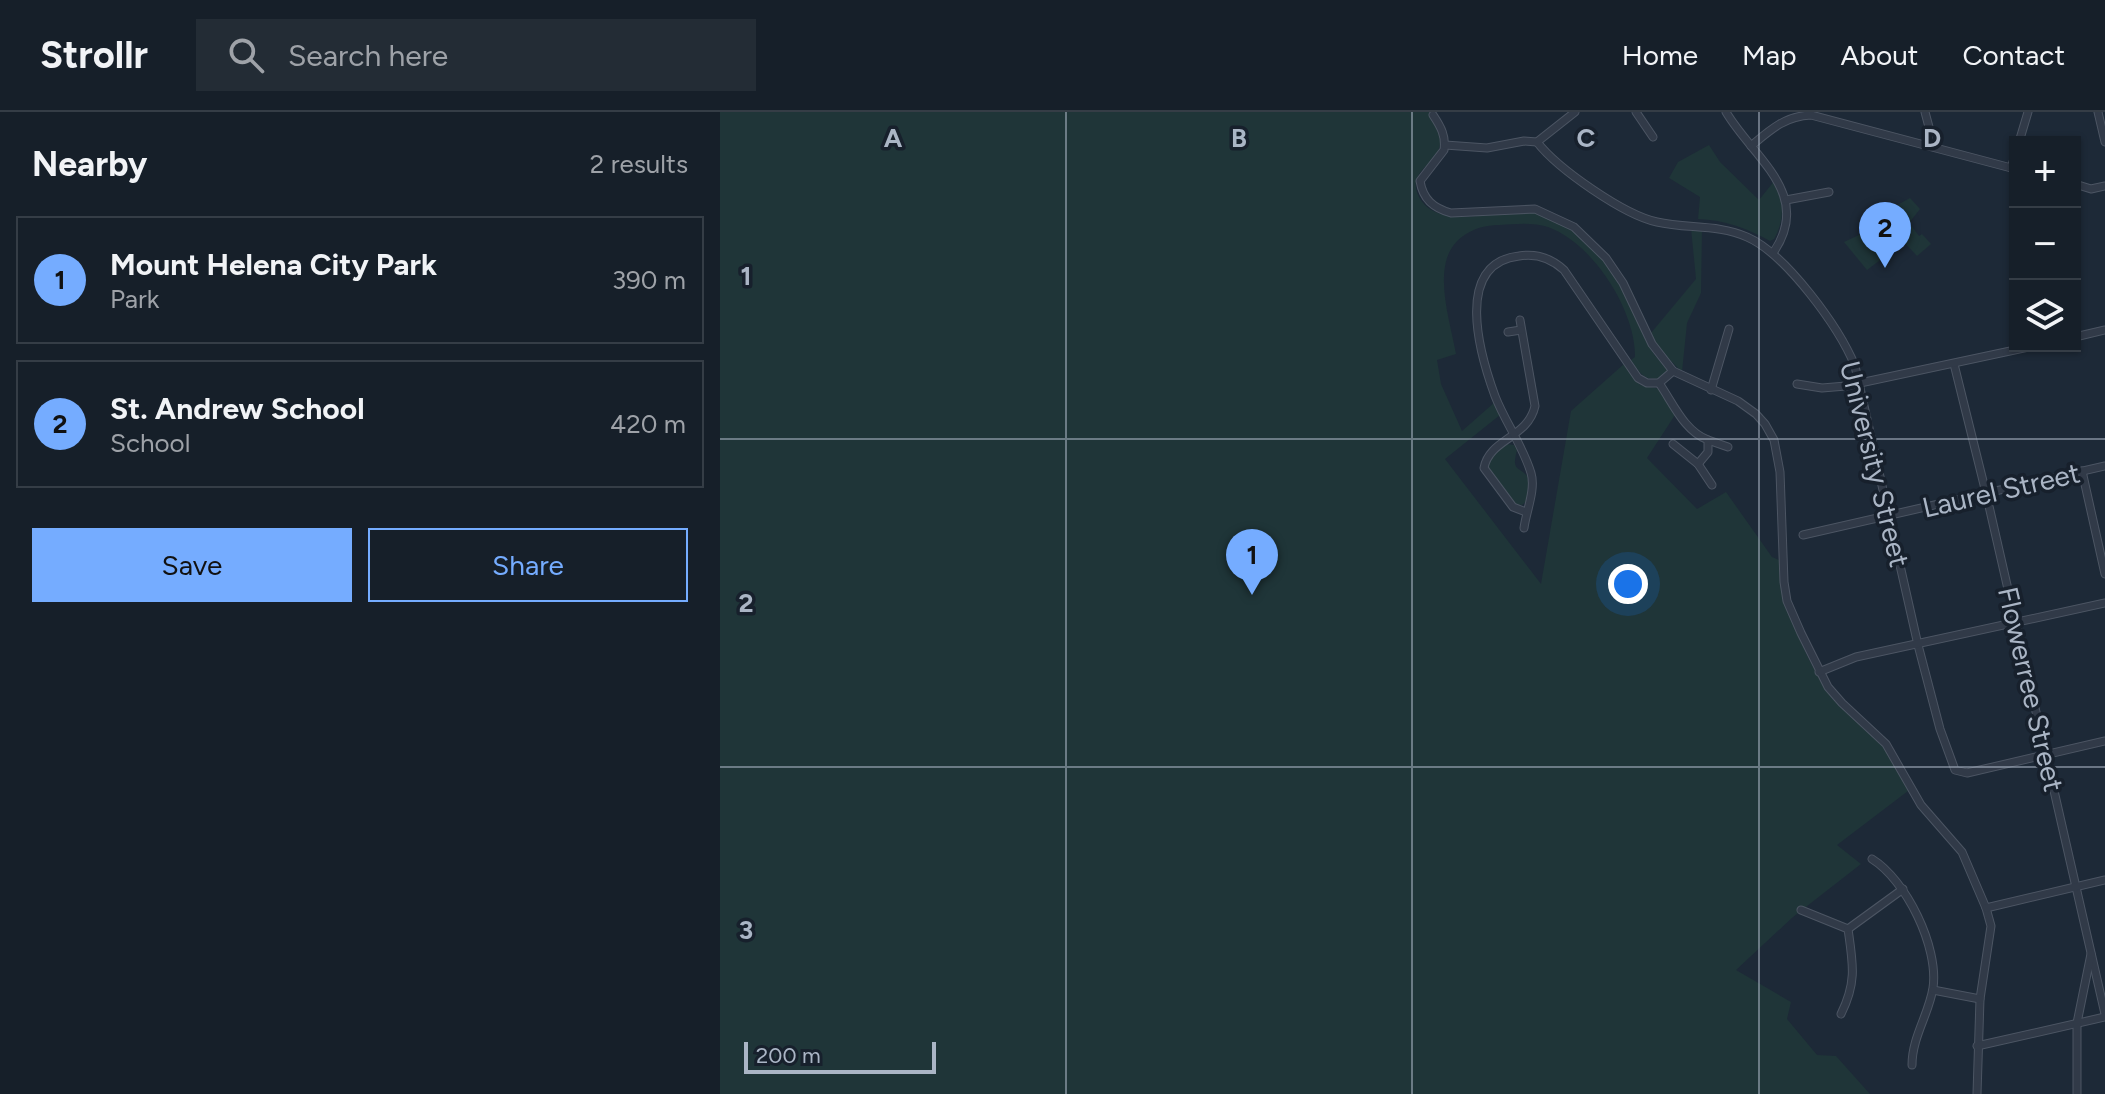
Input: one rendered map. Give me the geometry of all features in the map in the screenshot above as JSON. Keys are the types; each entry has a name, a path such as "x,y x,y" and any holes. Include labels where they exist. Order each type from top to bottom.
{"street":[{"path":"1445,145 1487,148 1524,141 1537,142 1575,112"},
{"path":"1636,112 1653,137"},
{"path":"1726,112 1778,181 1786,200 1786,227 1773,253"},
{"path":"1925,112 1929,127 1927,144"},
{"path":"2021,136 2028,112"},
{"path":"2098,112 2105,142"},
{"path":"1433,115 1443,129 1445,145 1420,181 1427,200 1438,209 1451,213 1535,209 1574,227 1606,258 1623,283 1652,344 1673,371 1748,407 1761,419 1774,440 1780,472 1785,591 1819,672 1842,703 1886,744 1921,805 1962,852 1986,908 1991,926 1980,999 1977,1094"},
{"path":"1751,146 1777,124 1794,117 1811,115 2009,168"},
{"name":"University Street","path":"1537,142 1561,167 1632,213 1660,223 1734,232 1773,253 1843,340 1855,366 1918,645 1940,729 1955,770 1967,773 2046,754"},
{"path":"2081,186 2091,189 2105,186"},
{"path":"1786,200 1829,192"},
{"path":"1524,528 1532,476 1495,397 1476,310 1477,293 1484,278 1498,263 1511,256 1539,256 1559,265 1638,378 1647,383 1659,383 1673,371"},
{"path":"1520,320 1535,406 1528,423 1488,456 1484,468 1513,507 1526,512"},
{"path":"1711,390 1729,329"},
{"path":"1508,332 1521,330"},
{"path":"2081,336 2105,330"},
{"path":"1797,384 1822,388 1858,384 2009,352"},
{"name":"Flowerree Street","path":"1954,364 2105,1016"},
{"path":"1659,383 1694,434 1728,447"},
{"path":"1698,464 1708,452 1708,440"},
{"path":"1673,444 1698,464 1712,485"},
{"name":"Laurel Street","path":"1803,535 2105,466"},
{"path":"2082,471 2105,574"},
{"path":"1819,672 1856,657 2105,603"},
{"path":"2046,754 2105,741"},
{"path":"1872,859 1891,873 1903,889 1924,933 1933,990 1915,1041 1912,1065"},
{"path":"1986,908 2105,880"},
{"path":"1848,929 1903,889"},
{"path":"1801,910 1848,929"},
{"path":"1841,1014 1854,978 1848,929"},
{"path":"2077,1094 2077,1023 2091,951"},
{"path":"1933,990 1980,999"},
{"path":"1977,1046 2105,1016"}],"green space":[{"path":"720,112 1429,112 1438,131 1440,145 1419,175 1416,188 1429,208 1457,217 1526,212 1540,214 1584,238 1616,277 1649,346 1667,370 1665,376 1653,379 1638,370 1631,360 1635,357 1633,339 1620,300 1596,263 1565,235 1542,225 1530,224 1491,225 1475,229 1455,243 1447,258 1445,293 1456,354 1437,360 1441,384 1462,431 1495,402 1500,415 1445,459 1541,584 1571,411 1624,364 1640,385 1661,389 1675,415 1647,458 1697,509 1726,492 1772,557 1779,560 1789,610 1811,663 1835,698 1886,748 1908,791 1837,845 1861,864 1793,917 1736,970 1791,1002 1787,1019 1817,1055 1836,1056 1870,1094 720,1094"},
{"path":"1709,145 1720,162 1759,200 1775,180 1782,210 1774,239 1770,241 1726,223 1698,219 1700,197 1669,178 1678,162"},
{"path":"1910,198 1920,209 1909,223 1919,236 1922,234 1931,244 1917,256 1904,242 1867,270 1844,242 1861,234 1863,224"},
{"path":"1691,228 1702,229 1701,293 1687,323 1682,372 1657,347 1651,333 1696,279"},
{"path":"1506,444 1514,445 1517,450 1516,466 1530,479 1526,502 1522,505 1516,504 1488,467 1489,459"}],"place":[{"name":"St. Andrew School","path":"1885,268"},
{"name":"Mount Helena City Park","path":"1252,595"}]}
